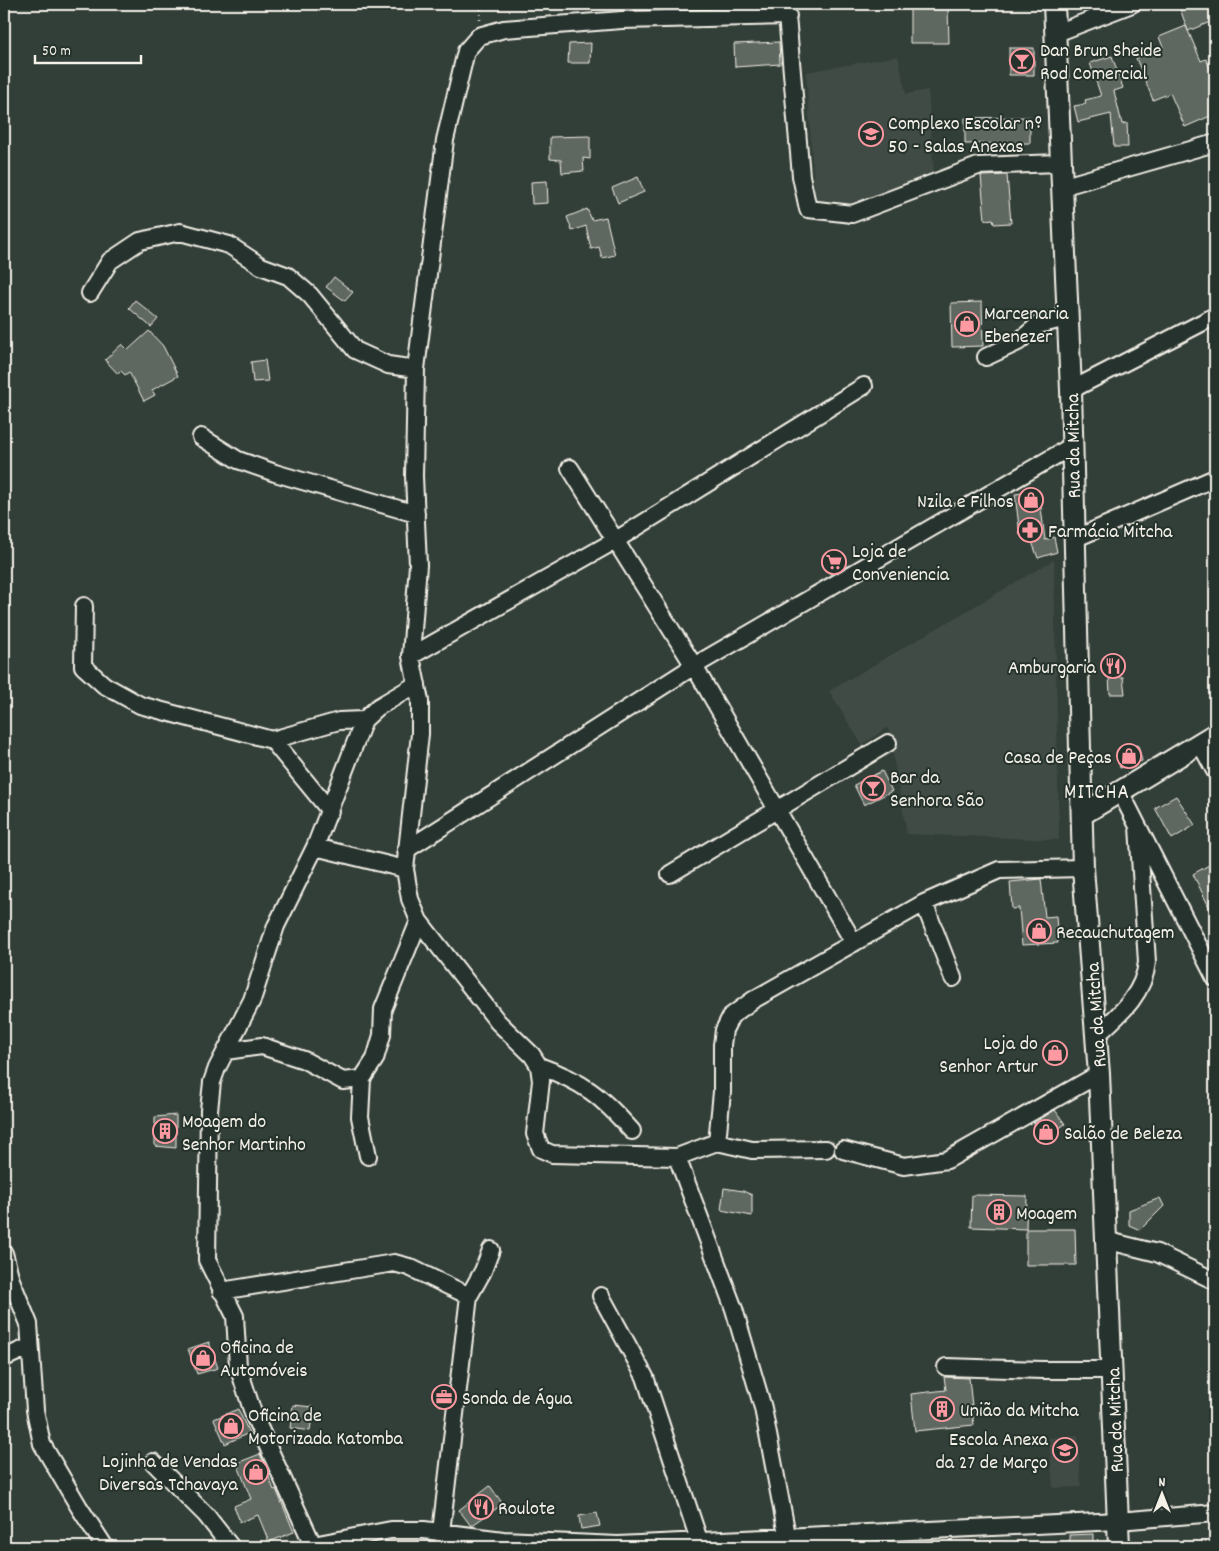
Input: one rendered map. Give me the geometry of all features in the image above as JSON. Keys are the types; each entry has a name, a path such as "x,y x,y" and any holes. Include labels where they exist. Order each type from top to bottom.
{"main road":[{"name":"Rua da Mitcha","path":"1054,4 1071,390 1083,868 1097,1034 1119,1547"},
{"path":"1083,814 1207,739"}],"street":[{"path":"1054,34 1132,4"},
{"path":"826,1149 752,1150 716,1142 677,1157 552,1154 541,1149 535,1134 541,1081 538,1066 532,1055 498,1022 419,921 410,898 405,869 406,850 420,734 417,684 411,656 418,565 416,369 445,140 466,51 479,36 504,29 787,10 801,176 808,209 852,214 978,166 1060,163"},
{"path":"1061,187 1214,147"},
{"path":"90,292 110,261 140,242 180,232 229,244 260,266 288,276 310,295 332,325 355,350 388,365 416,369"},
{"path":"1071,390 1215,316"},
{"path":"986,357 1018,342 1038,325 1067,318"},
{"path":"411,656 616,540 864,386"},
{"path":"201,437 238,460 275,473 416,514"},
{"path":"406,850 694,666 1072,446"},
{"path":"570,468 694,666 854,943"},
{"path":"1074,539 1215,478"},
{"path":"84,606 83,666 104,685 140,705 272,740 339,721 364,720"},
{"path":"417,684 378,707 364,720 330,811 276,926 252,1000 212,1082 206,1186 209,1233 206,1246 208,1260 221,1291 235,1316 238,1366 254,1416 310,1546 391,1530 444,1540 503,1540 618,1546 673,1544 699,1540 787,1535 804,1541 1215,1513"},
{"path":"1207,739 1215,771"},
{"path":"272,740 330,811"},
{"path":"670,874 776,808 888,743"},
{"path":"1120,792 1215,978"},
{"path":"1097,1034 1139,991 1145,976 1147,962 1138,827"},
{"path":"315,846 405,869"},
{"path":"716,1142 722,1092 722,1045 724,1030 731,1016 753,1000 924,903 999,870 1083,868"},
{"path":"924,903 953,978"},
{"path":"368,1156 360,1117 362,1079 375,1059 382,1036 383,1009 419,921"},
{"path":"226,1051 262,1046 304,1060 343,1081 362,1079"},
{"path":"538,1066 569,1077 590,1090 606,1102 632,1132"},
{"path":"843,1150 904,1166 947,1160 1099,1074"},
{"path":"677,1157 734,1310 763,1408 787,1535"},
{"path":"1105,1240 1157,1254 1215,1281"},
{"path":"444,1540 469,1296 483,1271 491,1250"},
{"path":"4,1254 11,1280 29,1324 35,1410 42,1444 79,1507 106,1547"},
{"path":"221,1291 394,1263 409,1267 469,1296"},
{"path":"601,1296 646,1377 699,1540"},
{"path":"4,1358 30,1347"},
{"path":"946,1367 1112,1370"},
{"path":"153,1462 206,1515 231,1547"}],"shaded area":[{"name":"Complexo Escolar nº 50 - Salas Anexas","path":"898,56 906,94 928,90 934,174 846,205 815,200 806,72"},
{"path":"1054,560 1059,840 907,834 888,727 862,745 829,691"},
{"name":"Escola Anexa da 27 de Março","path":"1078,1435 1081,1487 1053,1488 1049,1438"}],"building":[{"path":"1185,4 1215,4 1215,20 1188,31 1179,6"},
{"path":"910,8 948,8 949,43 910,43"},
{"path":"1186,26 1201,61 1206,59 1215,80 1215,114 1185,127 1170,93 1153,100 1136,58 1163,47 1159,37"},
{"path":"779,42 780,64 735,67 734,44"},
{"path":"591,43 590,63 568,63 569,44"},
{"name":"Dan Brun Sheide Rod Comercial","path":"1009,48 1034,48 1034,75 1009,75"},
{"path":"1112,56 1123,88 1114,91 1122,124 1127,123 1128,147 1114,147 1111,114 1078,122 1074,106 1086,104 1085,100 1101,96 1090,63"},
{"path":"1030,117 1030,143 965,144 965,118"},
{"path":"590,136 590,159 583,158 584,171 562,173 561,160 550,159 550,137"},
{"path":"1007,175 1011,223 994,224 993,219 985,220 981,176"},
{"path":"638,177 644,192 618,203 612,188"},
{"path":"547,181 548,203 532,204 531,182"},
{"path":"587,209 592,220 606,217 615,255 602,258 599,247 591,249 586,226 572,231 567,217"},
{"path":"334,277 353,292 345,301 326,287"},
{"path":"135,300 158,319 151,327 129,308"},
{"name":"Marcenaria Ebenezer","path":"982,302 983,346 952,347 951,303"},
{"path":"149,331 163,346 178,376 152,390 155,395 144,401 129,372 125,375 121,371 118,374 105,360 122,344 128,350"},
{"path":"265,360 268,381 253,382 251,362"},
{"path":"1039,491 1045,540 1054,537 1057,552 1038,558 1029,534 1020,535 1015,494"},
{"name":"Loja de Conveniencia","path":"835,554 845,567 831,575 825,568 829,565 824,559"},
{"path":"1109,676 1123,677 1125,694 1110,694"},
{"name":"Casa de Peças","path":"1138,745 1142,761 1120,768 1117,751"},
{"name":"Bar da Senhora São","path":"882,771 892,791 864,805 854,785"},
{"path":"1176,796 1195,825 1172,839 1155,808"},
{"path":"1209,865 1215,884 1215,919 1193,874"},
{"path":"1041,879 1045,917 1056,916 1058,943 1022,945 1019,908 1012,909 1010,882"},
{"name":"Loja do Senhor Artur","path":"1048,1047 1062,1047 1062,1059 1049,1060"},
{"name":"Salão de Beleza","path":"1055,1110 1065,1124 1043,1140 1034,1123"},
{"name":"Moagem do Senhor Martinho","path":"176,1115 176,1148 155,1146 155,1117"},
{"path":"724,1188 743,1191 752,1195 752,1216 721,1210"},
{"name":"Moagem","path":"972,1195 1027,1196 1026,1229 971,1227"},
{"path":"1160,1198 1164,1206 1140,1230 1129,1225 1129,1210"},
{"path":"1026,1229 1075,1229 1076,1265 1026,1265"},
{"name":"Oficina de Automóveis","path":"209,1342 218,1368 197,1374 188,1349"},
{"name":"União da Mitcha","path":"944,1377 969,1378 974,1425 915,1431 911,1394 946,1390"},
{"name":"Sonda de Água","path":"447,1389 446,1402 440,1406 437,1395"},
{"path":"293,1405 313,1407 310,1431 290,1428"},
{"name":"Oficina de Motorizada Katomba","path":"238,1409 249,1433 225,1444 214,1419"},
{"path":"260,1454 274,1490 276,1489 294,1532 269,1542 258,1515 240,1522 234,1506 251,1499 237,1463"},
{"name":"Roulote","path":"490,1486 503,1504 471,1526 459,1510"},
{"path":"597,1513 600,1526 581,1529 579,1516"},
{"path":"1093,1534 1093,1547 1070,1547 1069,1535"}],"place":[{"name":"Dan Brun Sheide Rod Comercial","path":"1022,61"},
{"name":"Complexo Escolar nº 50 - Salas Anexas","path":"871,134"},
{"name":"Marcenaria Ebenezer","path":"967,324"},
{"name":"Nzila e Filhos","path":"1031,500"},
{"name":"Farmácia Mitcha","path":"1030,530"},
{"name":"Loja de Conveniencia","path":"834,562"},
{"name":"Amburgaria","path":"1113,666"},
{"name":"Casa de Peças","path":"1129,756"},
{"name":"Bar da Senhora São","path":"873,788"},
{"name":"Recauchutagem","path":"1039,931"},
{"name":"Loja do Senhor Artur","path":"1055,1053"},
{"name":"Moagem do Senhor Martinho","path":"165,1131"},
{"name":"Salão de Beleza","path":"1046,1132"},
{"name":"Moagem","path":"999,1212"},
{"name":"Oficina de Automóveis","path":"203,1358"},
{"name":"Sonda de Água","path":"444,1397"},
{"name":"União da Mitcha","path":"942,1409"},
{"name":"Oficina de Motorizada Katomba","path":"231,1426"},
{"name":"Escola Anexa da 27 de Março","path":"1065,1450"},
{"name":"Lojinha de Vendas Diversas Tchavaya","path":"256,1472"},
{"name":"Roulote","path":"481,1507"}],"district":[{"name":"MITCHA","path":"1097,791"}]}
